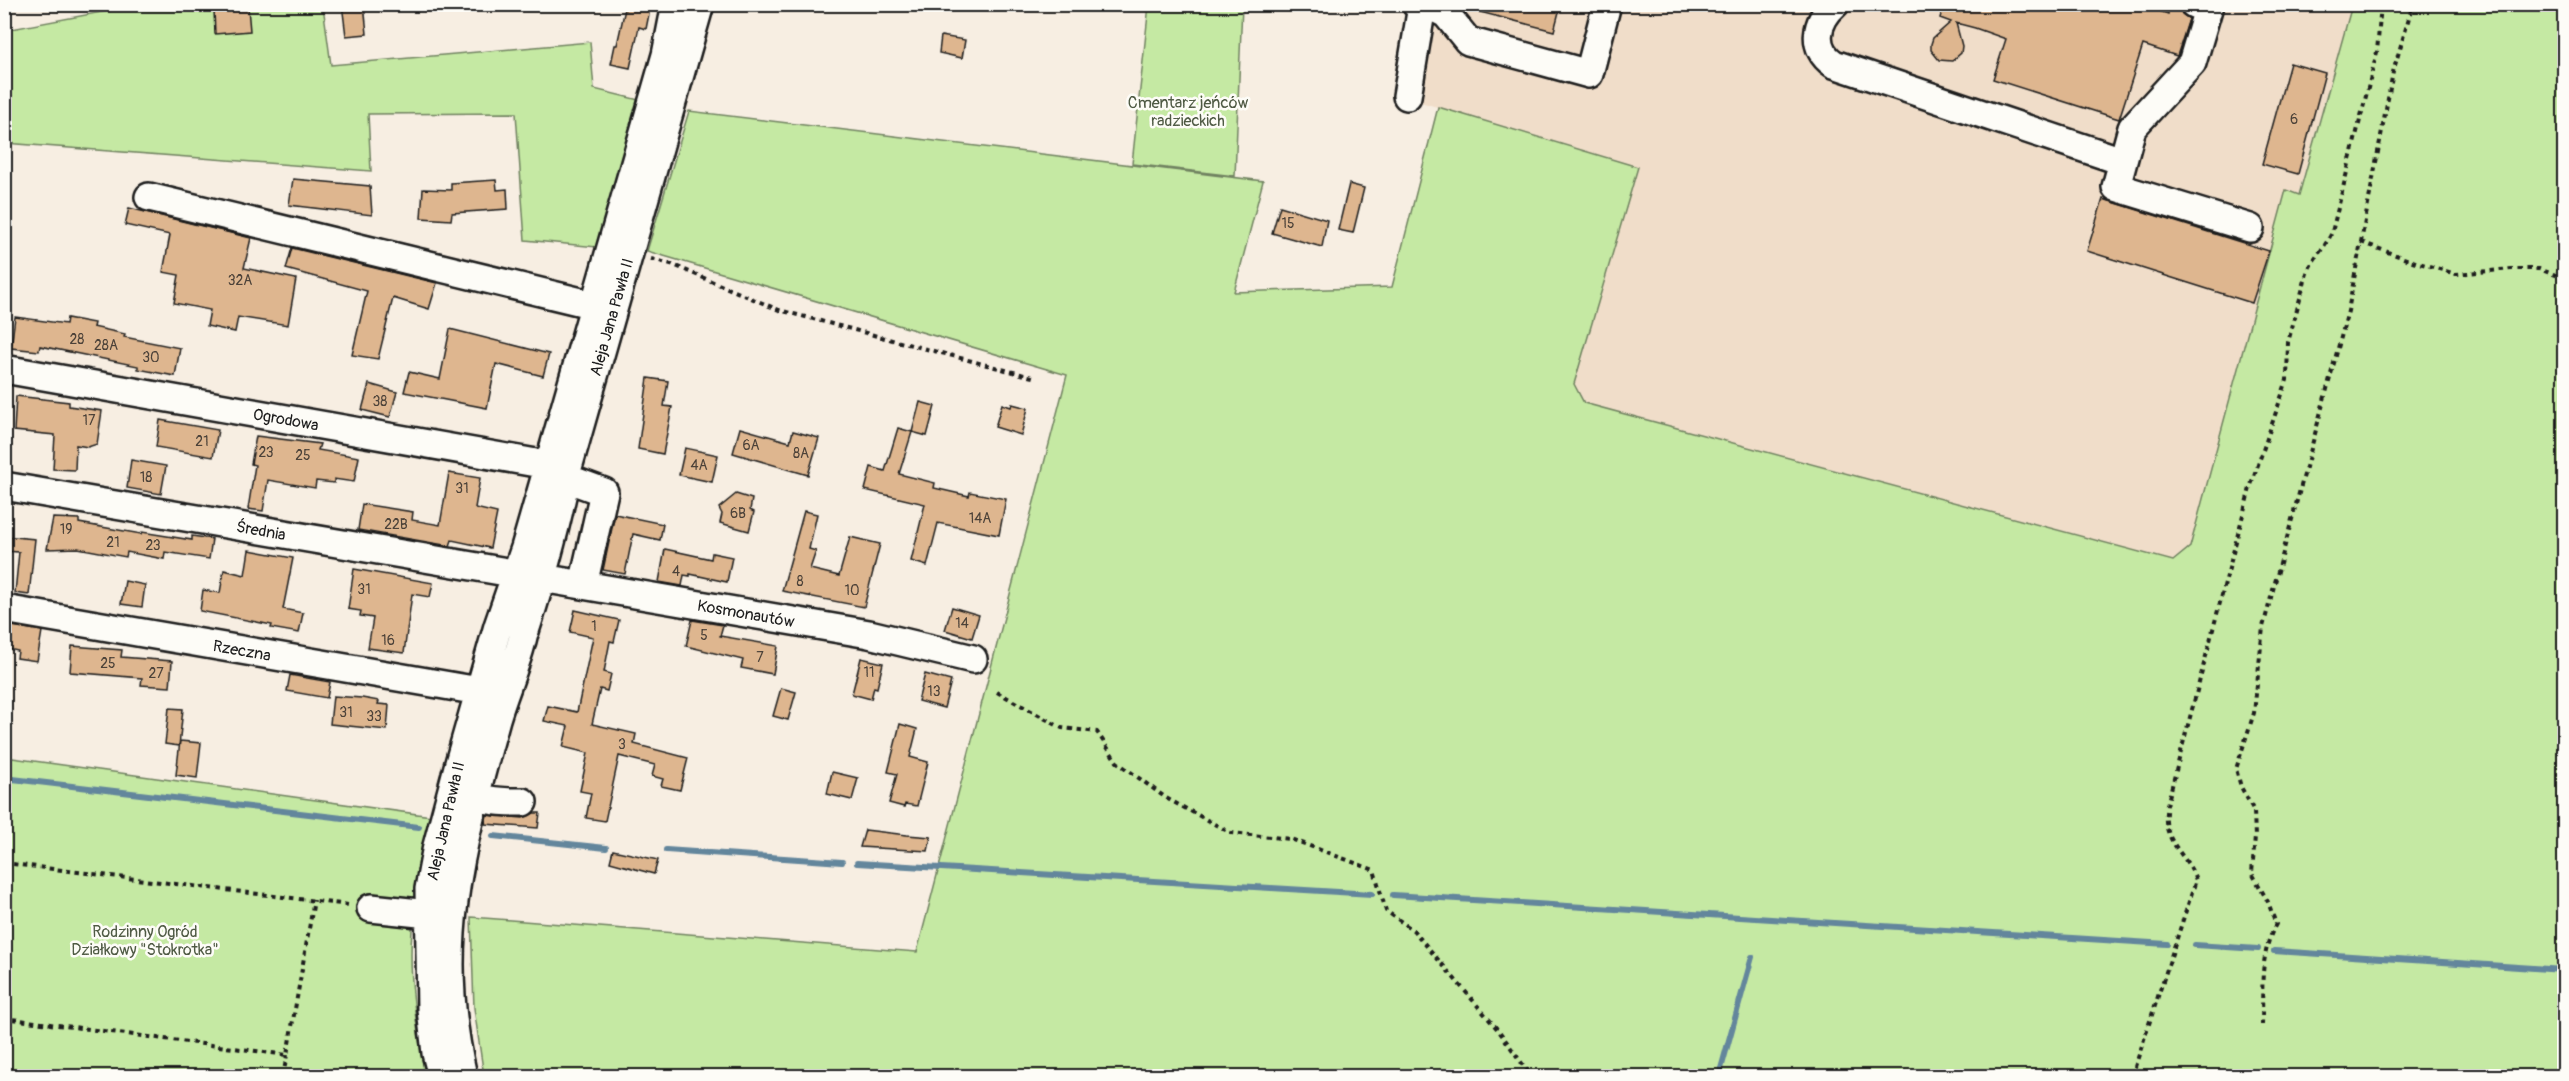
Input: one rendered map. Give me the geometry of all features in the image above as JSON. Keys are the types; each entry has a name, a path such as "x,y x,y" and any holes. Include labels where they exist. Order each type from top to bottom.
{"street":[{"name":"Aleja Jana Pawła II","path":"442,1077 431,1009 429,889 437,846 498,626 530,576 561,472 620,252 676,4"},
{"name":"Aleja Jana Pawła II","path":"561,472 594,305 620,252 700,4"},
{"path":"1407,96 1419,5 1432,7 1446,14 1468,41 1589,74 1607,4"},
{"path":"1835,4 1822,19 1818,40 1823,54 1834,63 2122,161"},
{"path":"2194,4 2208,9 2192,63 2132,128 2116,187 2250,228"},
{"path":"149,197 594,305"},
{"name":"Ogrodowa","path":"4,369 561,472 604,492 583,585"},
{"name":"Średnia","path":"4,486 530,576"},
{"name":"Aleja Jana Pawła II","path":"463,1077 451,1008 450,926 458,868 475,795 508,678 525,631 527,599 523,582 530,576"},
{"name":"Kosmonautów","path":"530,576 869,634 973,659"},
{"name":"Rzeczna","path":"4,609 479,691"},
{"path":"479,691 500,686 508,678"},
{"path":"459,763 460,774 466,787 475,795 499,802 523,802"},
{"path":"371,908 429,914"}],"path":[{"path":"2132,1077 2196,880 2193,871 2168,835 2164,819 2167,805 2250,488 2287,380 2288,342 2307,273 2311,263 2328,243 2332,232 2378,52 2381,4"},
{"path":"2262,1025 2263,961 2268,939 2276,924 2268,902 2252,873 2255,837 2254,811 2241,787 2236,769 2254,713 2263,627 2345,322 2393,72 2413,4"},
{"path":"2361,242 2456,274 2512,268 2539,269 2565,278"},
{"path":"620,252 671,264 779,310 1036,378"},
{"path":"997,692 1062,728 1097,732 1117,762 1166,798 1232,833 1292,839 1374,870 1386,911 1413,930 1498,1031 1531,1077"},
{"path":"4,864 371,908"},
{"path":"283,1077 314,900"},
{"path":"4,1018 287,1055"}],"shaded area":[{"path":"1433,5 2352,5 2298,195 2286,191 2190,547 2173,561 1584,403 1574,384 1637,167 1417,101"}],"green space":[{"path":"4,5 7,5 12,29 128,7 323,6 331,65 590,42 594,89 639,100 597,247 525,240 516,113 368,114 371,171 5,143"},
{"name":"Cmentarz jeńców radzieckich","path":"1149,5 1242,5 1235,176 1132,164"},
{"path":"2352,5 2564,5 2564,1076 484,1076 474,1008 471,917 917,952 1067,375 647,251 689,111 1263,181 1234,292 1392,287 1438,107 1638,167 1574,384 1584,403 2173,561 2190,547 2286,190 2299,195"},
{"name":"Rodzinny Ogród Działkowy \"Stokrotka\"","path":"5,757 431,816 417,887 411,948 414,1003 425,1076 5,1076"}],"building":[{"path":"342,4 364,4 367,34 346,36"},
{"path":"626,4 651,4 646,29 639,27 630,68 611,64"},
{"path":"1472,4 1561,4 1554,31 1472,10"},
{"path":"1944,4 1992,4 2014,11 2016,4 2138,4 2168,14 2169,4 2179,4 2182,14 2189,19 2177,56 2143,45 2119,119 1993,79 2006,39 1975,28 1956,23 1962,46 1961,53 1952,61 1939,60 1931,50 1931,44 1933,38 1951,22 1940,18"},
{"path":"248,8 250,31 215,34 214,10"},
{"path":"941,36 965,40 962,58 939,53"},
{"path":"2290,63 2325,73 2298,174 2262,164"},
{"path":"293,179 370,186 372,215 289,205"},
{"path":"496,180 497,190 507,189 508,209 452,213 451,220 421,218 423,189 451,190 451,183"},
{"path":"1349,184 1364,188 1353,233 1338,230"},
{"path":"2103,199 2269,251 2252,303 2087,251"},
{"path":"1280,206 1327,220 1322,247 1272,233"},
{"path":"129,208 251,238 244,268 296,279 288,325 238,317 235,332 207,326 210,310 174,303 179,275 163,272 170,235 125,225"},
{"path":"292,248 437,283 429,309 393,298 378,359 352,355 367,291 286,269"},
{"path":"15,317 66,324 67,318 94,323 93,327 125,334 124,337 180,348 175,376 40,346 39,351 11,348"},
{"path":"450,329 549,354 543,376 496,364 487,408 404,392 409,372 440,379"},
{"path":"648,378 668,381 664,406 672,407 663,454 638,449"},
{"path":"369,384 397,392 390,417 362,410"},
{"path":"16,396 69,402 69,406 102,411 97,444 88,447 76,445 75,470 53,469 55,435 14,431"},
{"path":"920,402 935,406 927,436 912,432"},
{"path":"1002,404 1028,408 1021,435 995,427"},
{"path":"160,420 218,430 213,457 156,447"},
{"path":"740,428 790,442 793,431 819,438 808,475 733,453"},
{"path":"898,428 912,432 899,474 935,483 934,488 969,496 970,492 1006,499 999,535 938,523 927,566 911,561 925,504 865,490 871,467 885,471"},
{"path":"256,436 320,444 318,450 359,457 354,482 334,479 334,483 316,481 315,488 268,480 263,511 248,509 255,465 251,464"},
{"path":"685,448 718,455 712,482 679,475"},
{"path":"131,460 166,466 161,494 127,488"},
{"path":"449,473 480,478 475,508 497,513 490,548 452,540 450,546 358,530 362,504 413,512 412,520 440,525"},
{"path":"736,494 752,499 750,510 754,512 749,531 720,523 722,514 719,508"},
{"path":"804,511 817,514 809,549 816,551 810,569 839,576 850,537 880,544 864,607 782,591"},
{"path":"615,514 663,524 660,540 633,534 625,574 603,570"},
{"path":"53,518 79,519 79,523 141,534 142,532 192,540 192,536 212,539 209,559 165,552 164,559 127,552 126,557 78,548 47,549"},
{"path":"4,536 35,539 29,595 15,593 19,552 4,551"},
{"path":"665,549 711,559 712,553 732,557 727,582 690,574 690,576 684,575 682,586 659,582"},
{"path":"249,550 293,558 283,609 303,613 299,633 271,628 272,625 200,611 203,590 220,593 224,570 245,575"},
{"path":"354,569 433,583 430,597 412,594 404,653 368,648 373,618 360,616 361,611 348,609"},
{"path":"125,581 145,585 142,607 121,604"},
{"path":"952,607 979,615 972,638 945,630"},
{"path":"575,610 619,620 614,642 610,641 604,672 611,674 607,691 600,689 592,724 636,734 634,744 688,758 680,790 661,786 663,779 652,776 655,765 619,756 605,821 586,818 591,793 580,791 588,753 563,747 568,726 544,721 548,706 577,712 593,637 570,632"},
{"path":"692,620 723,625 720,636 778,646 773,674 741,668 743,660 686,646"},
{"path":"12,626 42,631 37,661 17,658 18,651 8,649"},
{"path":"72,646 122,650 121,657 172,661 170,687 141,685 142,678 70,672"},
{"path":"861,658 883,663 877,688 874,687 871,699 852,694"},
{"path":"925,674 951,681 944,708 918,701"},
{"path":"290,675 330,682 327,698 287,691"},
{"path":"781,688 796,692 788,720 773,716"},
{"path":"333,696 362,698 389,705 387,730 330,724"},
{"path":"169,708 183,709 179,746 165,744"},
{"path":"900,724 917,729 910,757 928,762 917,806 905,804 904,807 889,803 897,774 888,772"},
{"path":"180,741 201,743 197,778 176,775"},
{"path":"832,772 858,778 852,800 827,794"},
{"path":"540,813 538,828 485,824 487,815 523,818"},
{"path":"865,830 931,837 928,851 860,847"},
{"path":"613,850 658,860 654,874 610,862"}],"waterway":[{"path":"4,778 419,827"},
{"path":"493,836 606,848"},
{"path":"666,850 842,862"},
{"path":"857,863 1372,894"},
{"path":"1393,895 2167,944"},
{"path":"2195,945 2258,949"},
{"path":"2274,951 2564,970"},
{"path":"1719,1076 1752,957"}]}
